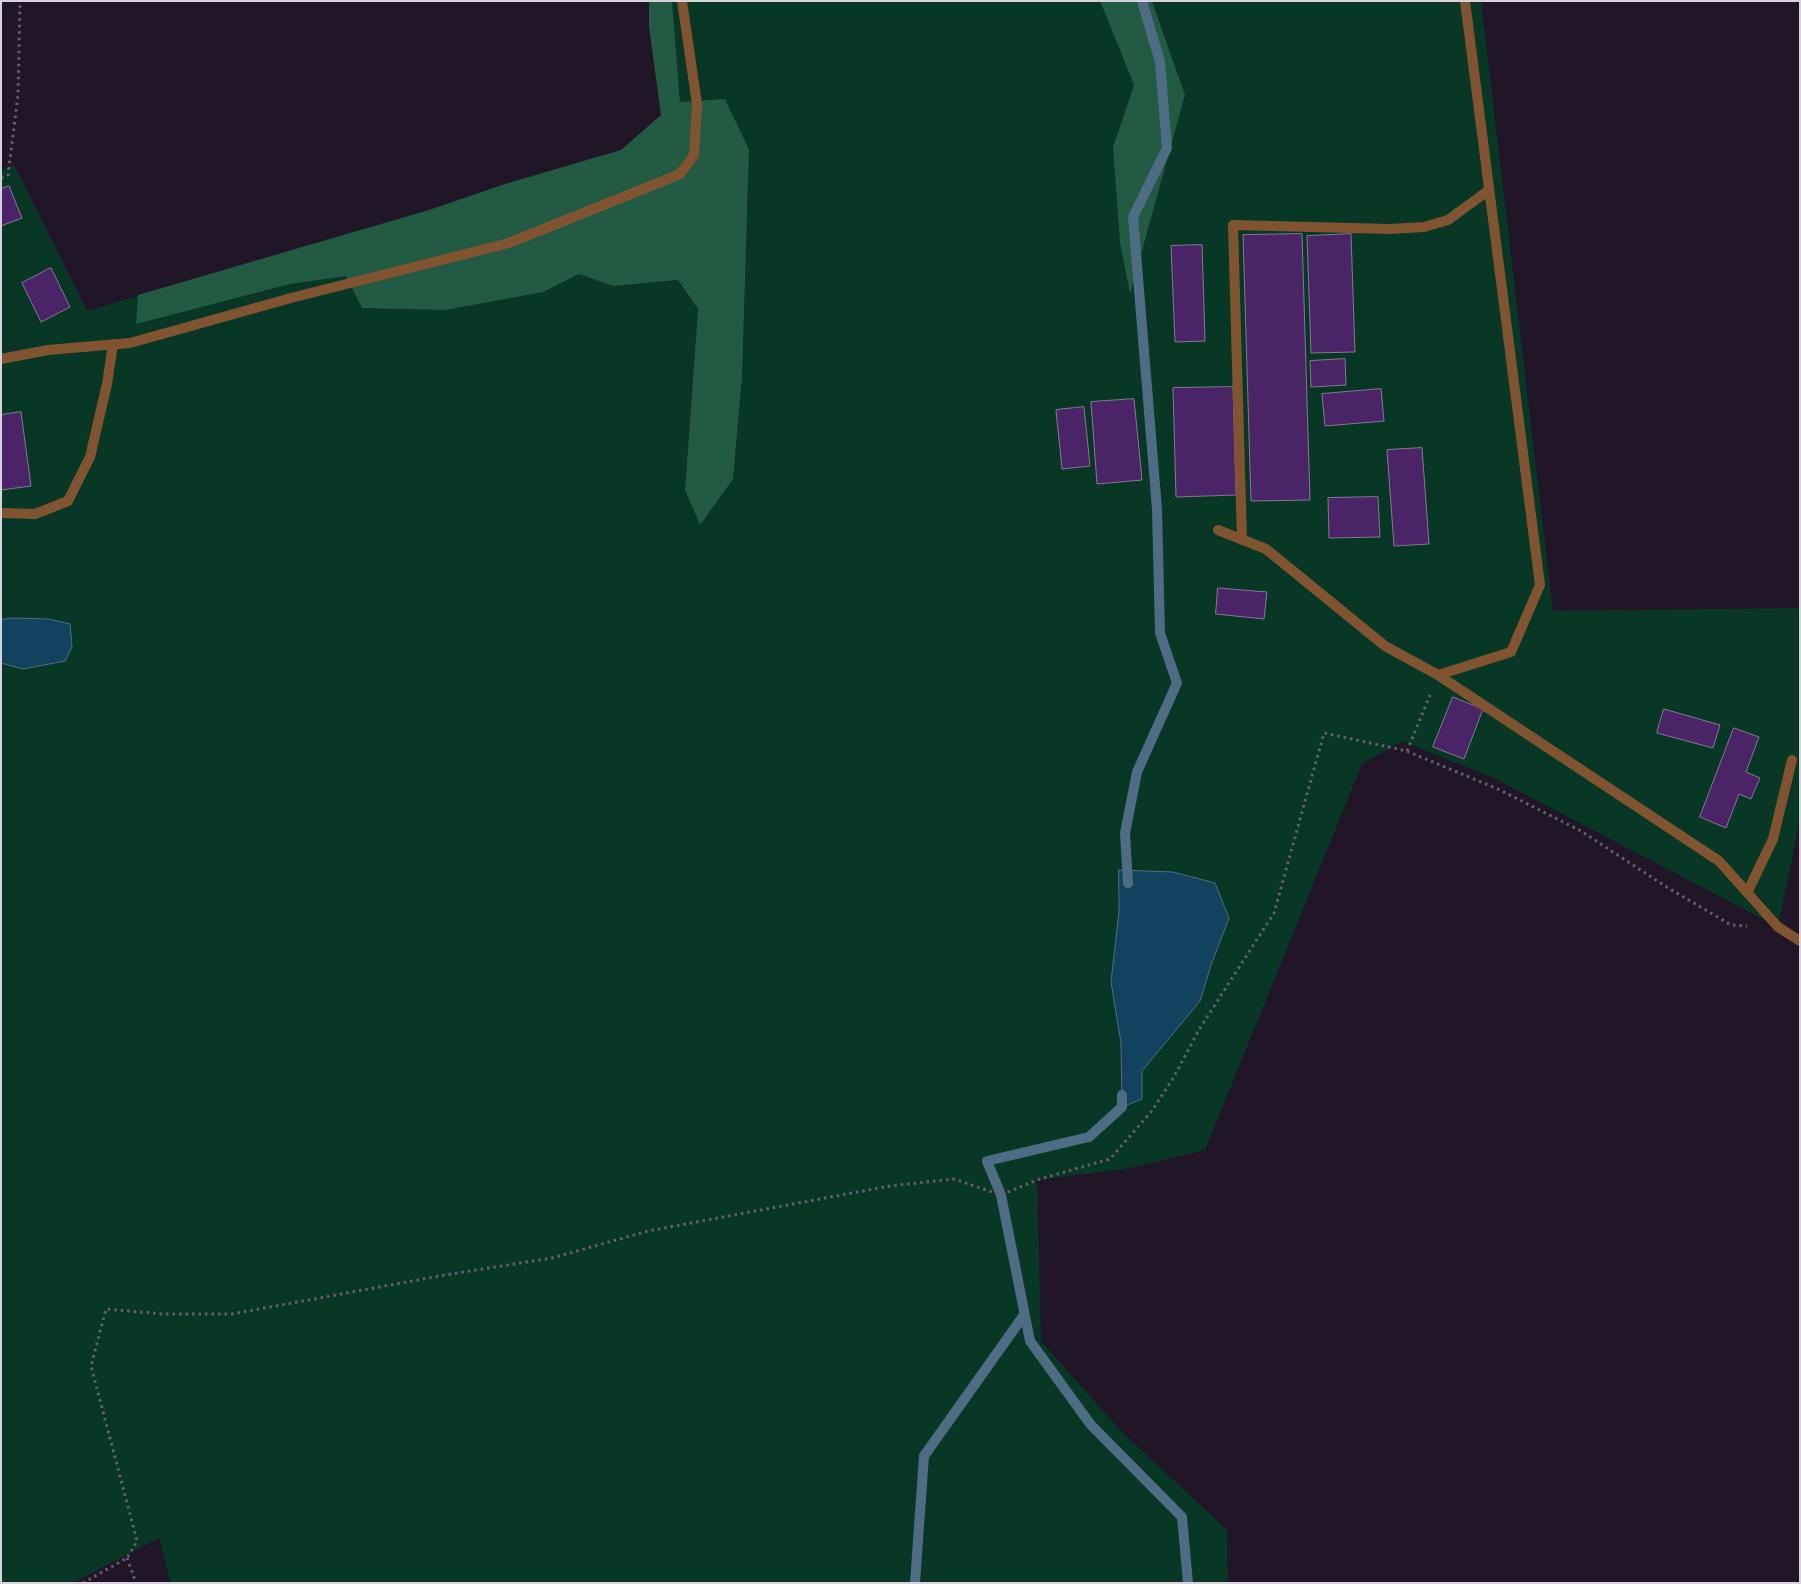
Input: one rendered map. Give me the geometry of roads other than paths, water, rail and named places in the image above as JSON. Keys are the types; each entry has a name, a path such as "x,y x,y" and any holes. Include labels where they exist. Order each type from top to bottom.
{"lane":[{"path":"1,359 48,350 130,343 291,298 509,243 680,174 694,155 697,104 682,1"},
{"path":"1438,676 1511,652 1540,585 1464,1"},
{"path":"1242,540 1233,226 1390,230 1424,227 1448,220 1489,190"},
{"path":"1,513 35,514 68,501 90,457 107,384 113,344"},
{"path":"1218,530 1266,549 1385,646 1438,676 1719,861 1748,891 1778,927 1800,942"},
{"path":"1748,891 1773,839 1792,760"}],"water":[{"path":"12,618 49,619 70,624 72,647 65,661 23,669 1,663 1,620"},
{"path":"1119,870 1173,872 1215,883 1229,918 1200,1001 1142,1071 1142,1099 1122,1107 1121,1043 1111,982 1119,911"}],"waterway":[{"path":"1128,883 1125,833 1137,772 1177,683 1160,633 1157,509 1133,217 1167,148 1160,62 1142,1"},
{"path":"1122,1095 1122,1107 1089,1137 987,1161 1001,1195 1030,1341 1091,1425 1182,1517 1188,1583"},
{"path":"915,1583 924,1456 1024,1315"}]}
